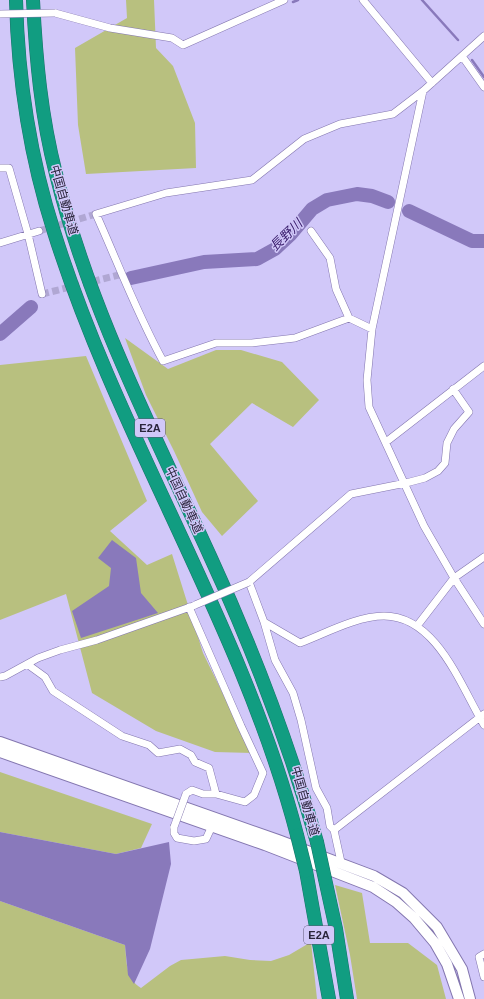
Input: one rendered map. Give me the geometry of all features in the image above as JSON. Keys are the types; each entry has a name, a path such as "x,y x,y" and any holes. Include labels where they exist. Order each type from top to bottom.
{"highway":[{"name":"中国自動車道","path":"16,0 19,51 30,133 40,179 54,231 75,294 110,381 239,664 275,761 306,871 329,999"},
{"name":"中国自動車道","path":"33,0 39,84 46,129 56,174 82,259 103,319 126,374 255,657 293,762 317,842 336,930 347,999"}],"street":[{"path":"0,14 55,13 110,28 172,38 183,45 284,0"},
{"path":"363,0 432,83"},
{"path":"349,318 295,338 252,343 216,343 164,361 144,327 123,274 96,214 166,193 252,180 304,139 340,124 393,114 423,91 484,36"},
{"path":"462,56 484,87"},
{"path":"423,91 372,329 367,380 369,407 406,483 424,526 454,578 484,624"},
{"path":"0,168 9,168 28,234 42,294"},
{"path":"0,242 39,230"},
{"path":"311,231 330,258 336,289 349,318 372,329"},
{"path":"386,442 484,366"},
{"path":"0,677 60,650 97,640 192,606 249,582 351,494 425,478 438,471 445,463 447,443 454,429 469,412 453,389"},
{"path":"417,626 454,578 484,558"},
{"path":"249,582 264,622 275,660 293,693 302,720 316,788 327,808 330,826 334,830 341,862"},
{"path":"192,606 241,726 263,773 254,795 245,802 216,794 203,794 192,790 186,794 174,827 174,833 177,838 194,841 206,839 212,826"},
{"path":"264,622 300,643 356,621 383,616 399,618 417,626 446,655 482,716 484,725"},
{"path":"27,664 44,677 53,690 122,736 149,745 158,753 180,749 191,755 195,762 209,768 216,794"},
{"path":"334,830 482,716"},
{"path":"0,742 341,862 374,876 403,893 437,927 462,970 470,999"},
{"path":"0,752 212,826 373,887 396,902 414,918 435,943 447,964 459,999"},
{"path":"484,954 479,957 484,976"}],"green space":[{"path":"126,0 154,0 156,48 173,66 195,123 196,168 86,174 78,125 75,48 127,18"},
{"path":"125,338 168,369 216,350 241,350 282,362 319,400 293,427 252,403 210,444 258,501 222,536 202,512 146,395"},
{"path":"86,356 147,501 110,531 147,565 172,554 203,653 252,753 215,752 156,731 92,693 66,594 0,620 0,365"},
{"path":"0,772 152,824 141,848 116,854 0,832"},
{"path":"335,885 362,893 370,943 408,943 437,965 446,999 357,999 350,955"},
{"path":"0,901 125,945 129,974 141,988 170,966 181,960 225,956 250,960 271,961 289,955 311,942 317,999 0,999"}],"shaded area":[{"path":"112,540 136,558 141,593 158,613 81,638 72,611 109,586 111,568 98,558"},
{"path":"0,832 116,854 169,842 171,864 150,949 134,984 128,975 125,945 0,901"}],"waterway":[{"path":"293,2 298,0"},
{"path":"422,0 458,40"},
{"path":"472,60 484,77"},
{"name":"長野川","path":"131,278 204,262 257,259 275,249 290,235 312,209 327,200 357,194 372,196 388,202"},
{"name":"長野川","path":"409,211 472,241 484,241"},
{"name":"長野川","path":"0,334 31,307"}],"tunnel":[{"path":"39,231 96,214"},
{"path":"42,294 123,274"}]}
